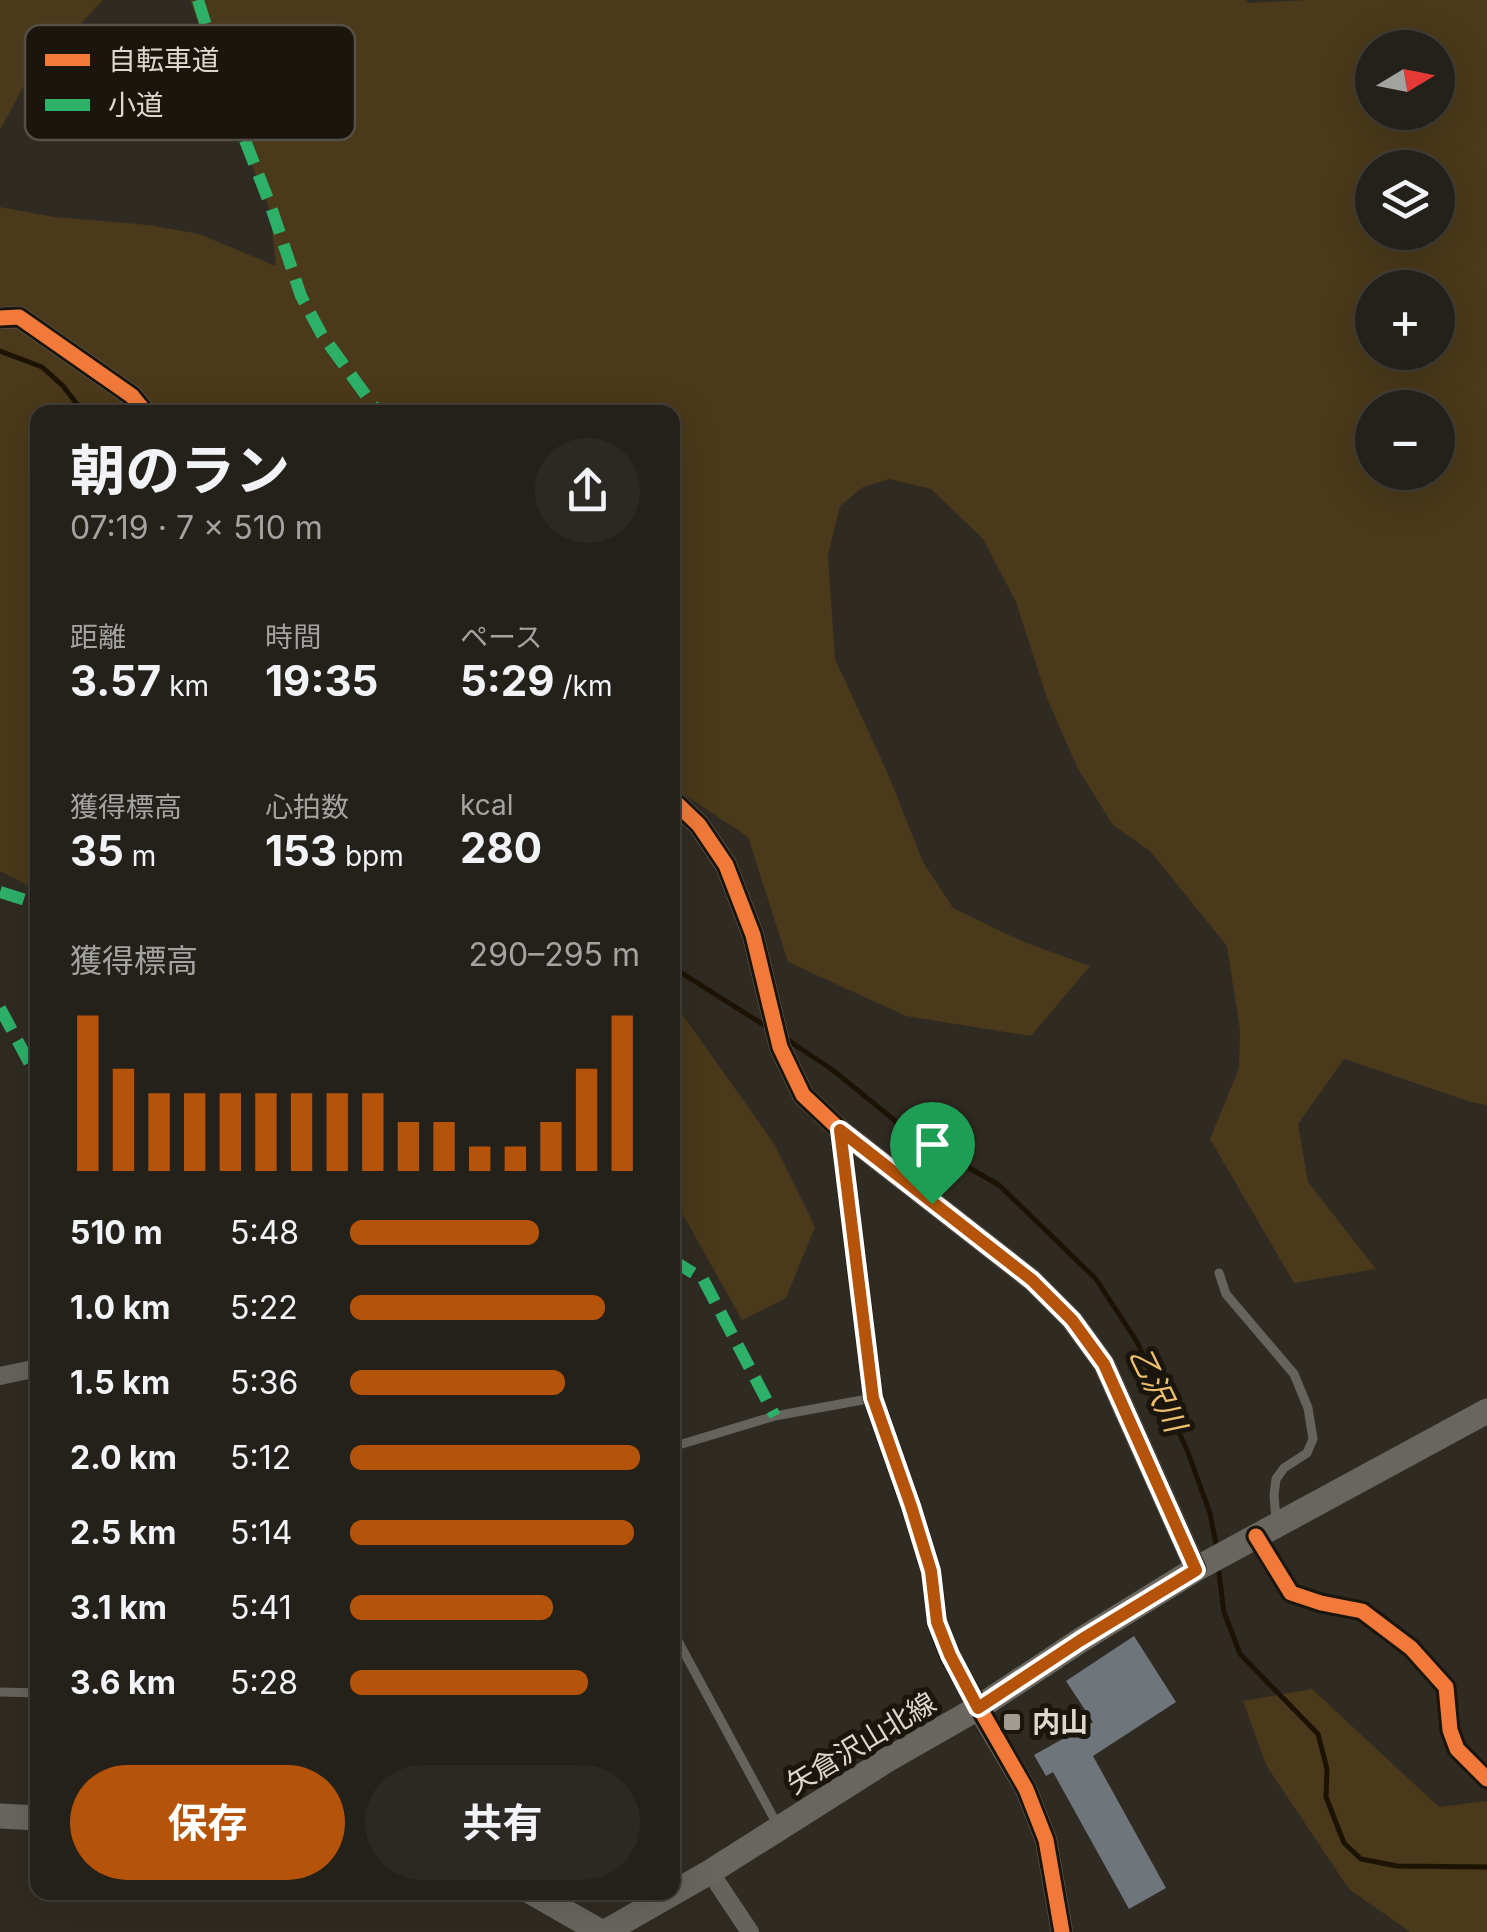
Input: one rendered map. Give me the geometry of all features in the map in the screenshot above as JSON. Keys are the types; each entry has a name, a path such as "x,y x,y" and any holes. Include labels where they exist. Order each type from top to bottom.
{"main road":[{"path":"1266,1531 1487,1411"},
{"name":"矢倉沢山北線","path":"680,1889 978,1708 1081,1640 1266,1531"},
{"path":"0,1816 30,1818"},
{"name":"矢倉沢山北線","path":"545,1900 603,1932 660,1900"}],"street":[{"path":"0,318 19,317 139,405"},
{"path":"680,808 698,825 726,865 753,935 780,1048 803,1095 840,1130 1032,1280 1072,1320 1104,1364 1196,1570"},
{"path":"840,1130 873,1398 931,1571 937,1622 978,1708 1026,1789 1046,1840 1062,1932"},
{"path":"0,1376 30,1370"},
{"path":"1266,1531 1291,1594 1362,1611 1412,1648 1446,1687 1450,1730 1457,1749 1487,1779"},
{"path":"710,1872 750,1932"}],"lane":[{"path":"1219,1273 1226,1294 1294,1374 1308,1408 1313,1439 1307,1453 1284,1468 1276,1479 1266,1531"},
{"path":"680,1445 774,1416 873,1398"},
{"path":"680,1645 779,1828"},
{"path":"0,1692 30,1693"}],"shaded area":[{"path":"0,0 103,0 80,25 25,25 25,84 0,130"},
{"path":"190,0 1487,0 1487,1105 1344,1059 1298,1124 1308,1182 1376,1269 1294,1283 1210,1139 1239,1068 1240,1030 1227,946 1150,851 1113,825 1078,769 1047,698 1016,602 983,539 931,489 890,479 863,487 840,506 828,555 835,659 923,862 953,908 1024,942 1090,966 1031,1036 906,1016 788,962 748,837 680,792 680,405 30,405 30,886 0,871 0,207 199,234 276,266 270,210 241,140 355,140 355,25 199,25"},
{"path":"680,1011 775,1145 815,1227 786,1298 742,1320 680,1209"},
{"path":"1312,1689 1439,1807 1487,1801 1487,1932 1410,1932 1349,1889 1266,1765 1243,1701"}],"building":[{"path":"1134,1636 1176,1702 1093,1756 1166,1888 1129,1909 1053,1772 1046,1776 1034,1755 1093,1722 1066,1681"}],"waterway":[{"name":"乙沢川","path":"0,351 42,367 78,405"},
{"name":"乙沢川","path":"680,972 767,1027"},
{"name":"乙沢川","path":"785,1038 834,1071 915,1137 999,1185 1096,1279 1137,1342 1187,1450 1210,1513 1217,1550"},
{"name":"乙沢川","path":"1218,1566 1224,1612 1240,1654 1318,1734 1327,1769 1326,1797 1344,1843 1361,1859 1397,1866 1487,1867"}],"marked path":[{"path":"198,0 206,25"},
{"path":"245,140 301,296 322,335 373,405"},
{"path":"0,892 30,901"},
{"path":"0,1008 30,1064"},
{"path":"680,1265 703,1279 775,1416"}],"cycle path":[{"path":"0,318 19,317 139,405"},
{"path":"680,807 699,825 726,865 753,935 780,1047 803,1095 840,1130 1032,1280 1072,1320 1104,1364 1196,1569"},
{"path":"840,1130 873,1398 931,1571 937,1622 949,1655 1026,1789 1046,1840 1062,1932"},
{"path":"1256,1536 1291,1593 1362,1611 1411,1648 1446,1687 1450,1730 1457,1749 1487,1779"}],"place":[{"name":"内山","path":"1012,1722"}],"route":[{"path":"840,1130 932,1204 1032,1280 1072,1320 1104,1364 1196,1570 978,1708 937,1622 931,1571 873,1398 840,1130"}]}
